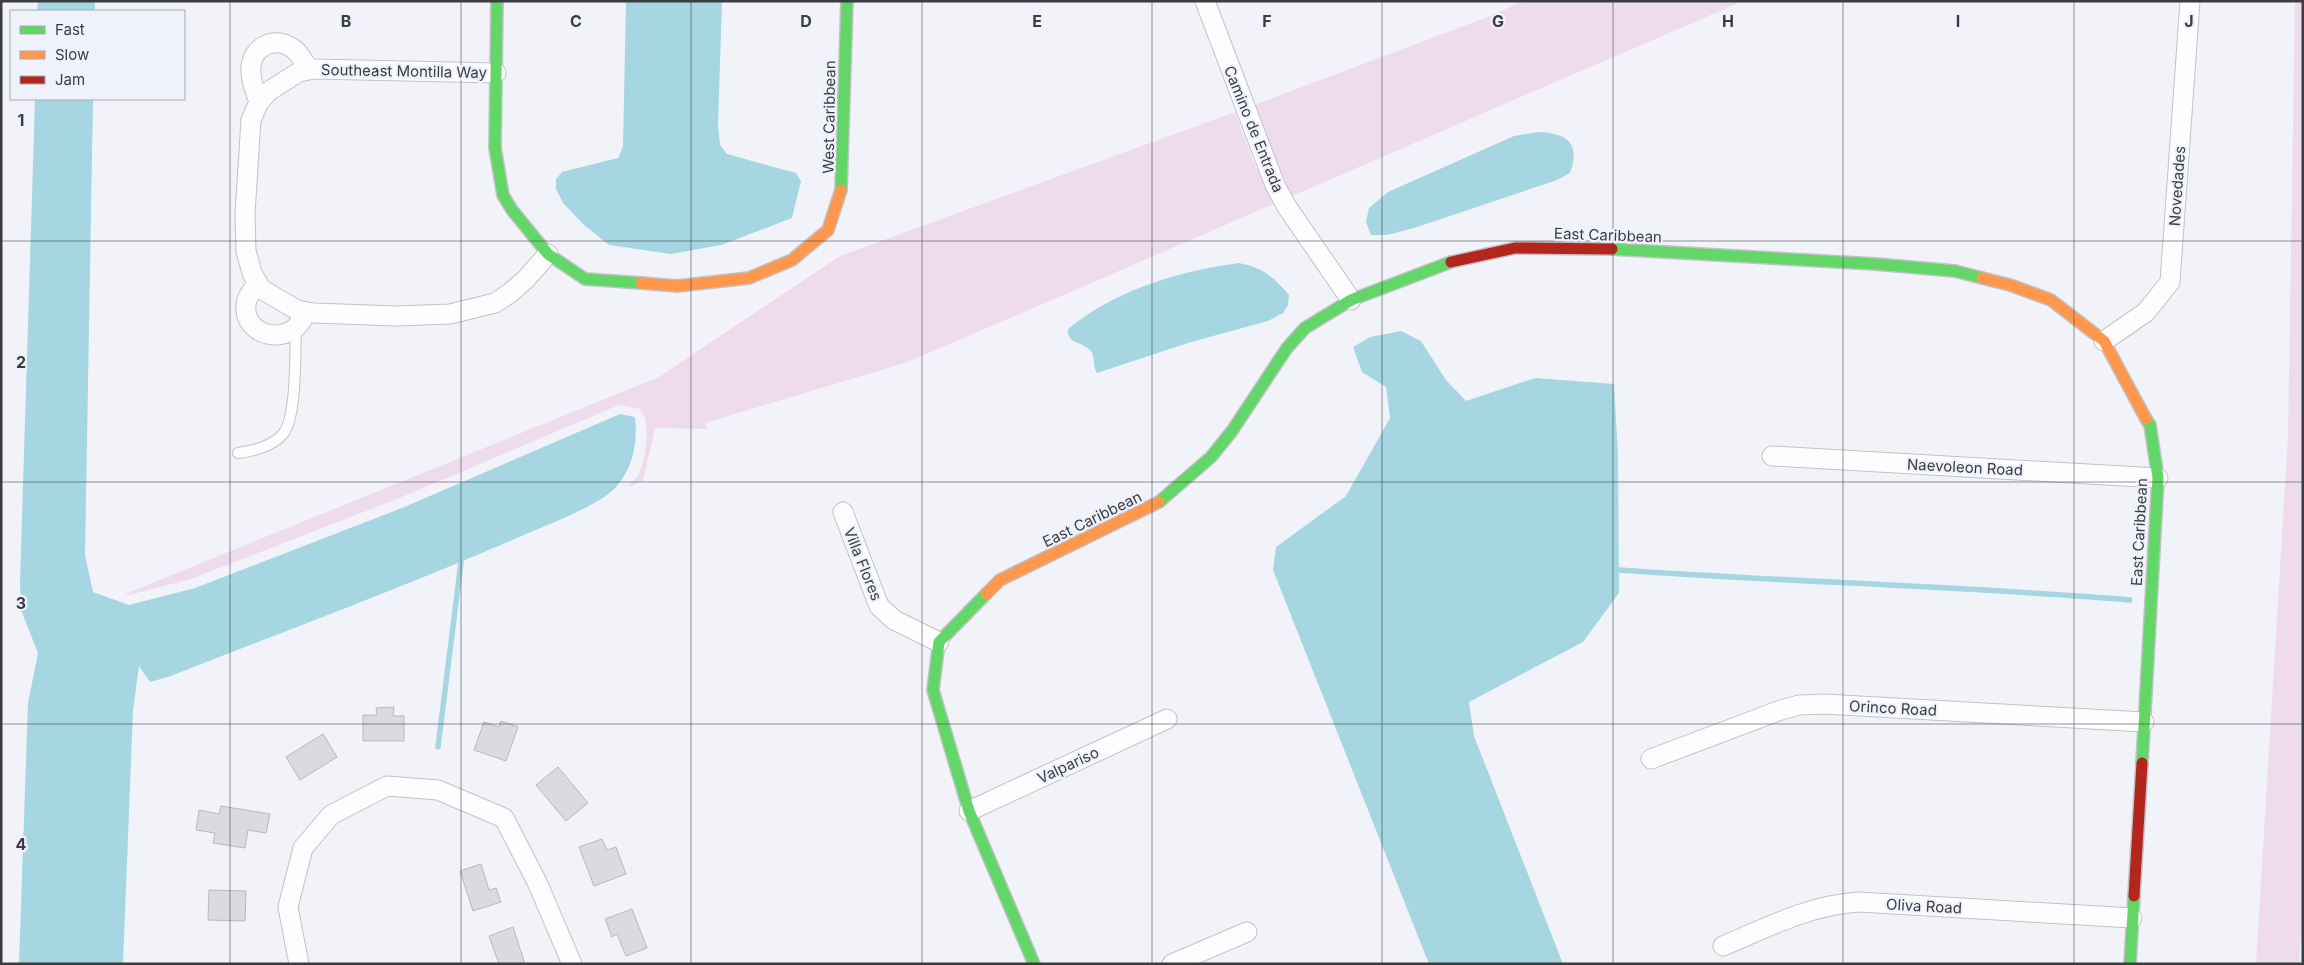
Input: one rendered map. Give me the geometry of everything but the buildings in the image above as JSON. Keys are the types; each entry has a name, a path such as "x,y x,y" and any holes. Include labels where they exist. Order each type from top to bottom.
{"street":[{"name":"West Caribbean","path":"497,1 495,148 503,195 524,226 548,254 584,279 677,286 749,278 792,260 828,230 843,185 846,1"},
{"name":"Camino de Entrada","path":"1205,1 1275,185 1287,207 1350,300"},
{"name":"Novedades","path":"2104,341 2146,312 2170,282 2190,1"},
{"path":"260,102 250,71 252,59 263,45 272,42 285,44 295,50 308,70"},
{"name":"Southeast Montilla Way","path":"257,283 246,251 245,214 250,120 269,91 299,72 308,70 346,68 496,73"},
{"name":"East Caribbean","path":"939,642 1000,580 1154,506 1211,457 1232,431 1287,348 1305,328 1350,300 1442,264 1516,248 1598,248 1875,264 1954,271 2010,285 2051,300 2104,341 2150,425 2158,478 2130,964"},
{"path":"307,312 296,328 288,333 274,335 259,333 250,325 247,313 247,300 257,283 261,289 278,300 297,310 307,312 396,316 450,314 495,303 510,294 548,254"},
{"name":"Naevoleon Road","path":"1772,456 2158,478"},
{"name":"Villa Flores","path":"843,512 879,606 894,620 939,642"},
{"path":"939,642 933,690 969,811 1034,964"},
{"name":"Orinco Road","path":"1652,759 1781,710 1799,705 1824,704 2144,722"},
{"name":"Valpariso","path":"969,811 1167,719"},
{"path":"299,964 288,906 303,848 331,815 387,786 438,790 504,818 537,882 572,964"},
{"name":"Oliva Road","path":"1723,946 1804,911 1842,903 1859,902 2132,918"},
{"path":"1172,964 1247,932"}],"lane":[{"path":"238,453 255,451 272,443 284,433 290,419 293,400 296,328"}],"shaded area":[{"path":"1523,1 1743,1 1292,196 1272,152 1254,105 1493,15"},
{"path":"2295,1 2303,1 2303,905 2299,964 2256,964 2288,436"},
{"path":"1235,112 1252,158 1274,204 908,362 705,423 707,429 655,428 643,481 628,487 639,473 644,457 646,430 643,414 640,409 619,405 397,499 191,579 129,595 125,594 659,377 840,256"}],"water":[{"path":"38,1 95,1 95,10 37,10"},
{"path":"626,1 722,1 718,126 720,145 727,154 796,173 801,181 792,218 721,245 671,254 609,245 583,224 563,203 556,189 556,179 562,172 618,158 623,147"},
{"path":"35,100 93,100 85,555 93,592 129,605 195,588 402,508 620,414 635,417 635,445 627,472 608,494 584,508 432,573 171,676 150,682 139,666 133,710 123,964 19,964 28,703 38,653 21,610 20,583"},
{"path":"1538,132 1557,135 1569,142 1574,154 1570,173 1557,180 1414,228 1387,235 1371,235 1366,222 1369,208 1388,192 1514,136"},
{"path":"1239,263 1261,270 1283,288 1289,295 1288,305 1283,313 1268,321 1191,342 1097,373 1092,352 1072,340 1068,334 1068,329 1087,315 1127,293 1149,284 1193,271"},
{"path":"1401,331 1421,341 1446,380 1466,401 1535,378 1614,384 1618,454 1619,593 1583,642 1469,702 1474,736 1563,964 1429,964 1273,570 1276,547 1346,496 1390,418 1386,387 1362,372 1353,347 1370,337"}],"waterway":[{"path":"438,747 461,562"},
{"path":"1619,570 2130,600"}],"traffic: fast":[{"path":"497,1 495,148 503,195 512,210 548,254 585,279 641,283"},
{"path":"841,190 847,1"},
{"path":"1612,249 1875,264 1955,271 1982,278"},
{"path":"1159,502 1211,457 1232,431 1287,348 1305,328 1351,300 1451,262"},
{"path":"2142,763 2158,478 2150,425 2146,419"},
{"path":"986,594 939,642 933,690 969,811 1034,964"},
{"path":"2130,964 2134,896"}],"traffic: slow":[{"path":"641,283 677,286 749,278 792,260 828,230 841,190"},
{"path":"1982,278 2010,285 2051,300 2104,341 2146,419"},
{"path":"986,594 1000,580 1159,502"}],"traffic: jam":[{"path":"1451,262 1515,248 1612,249"},
{"path":"2134,896 2142,763"}]}
